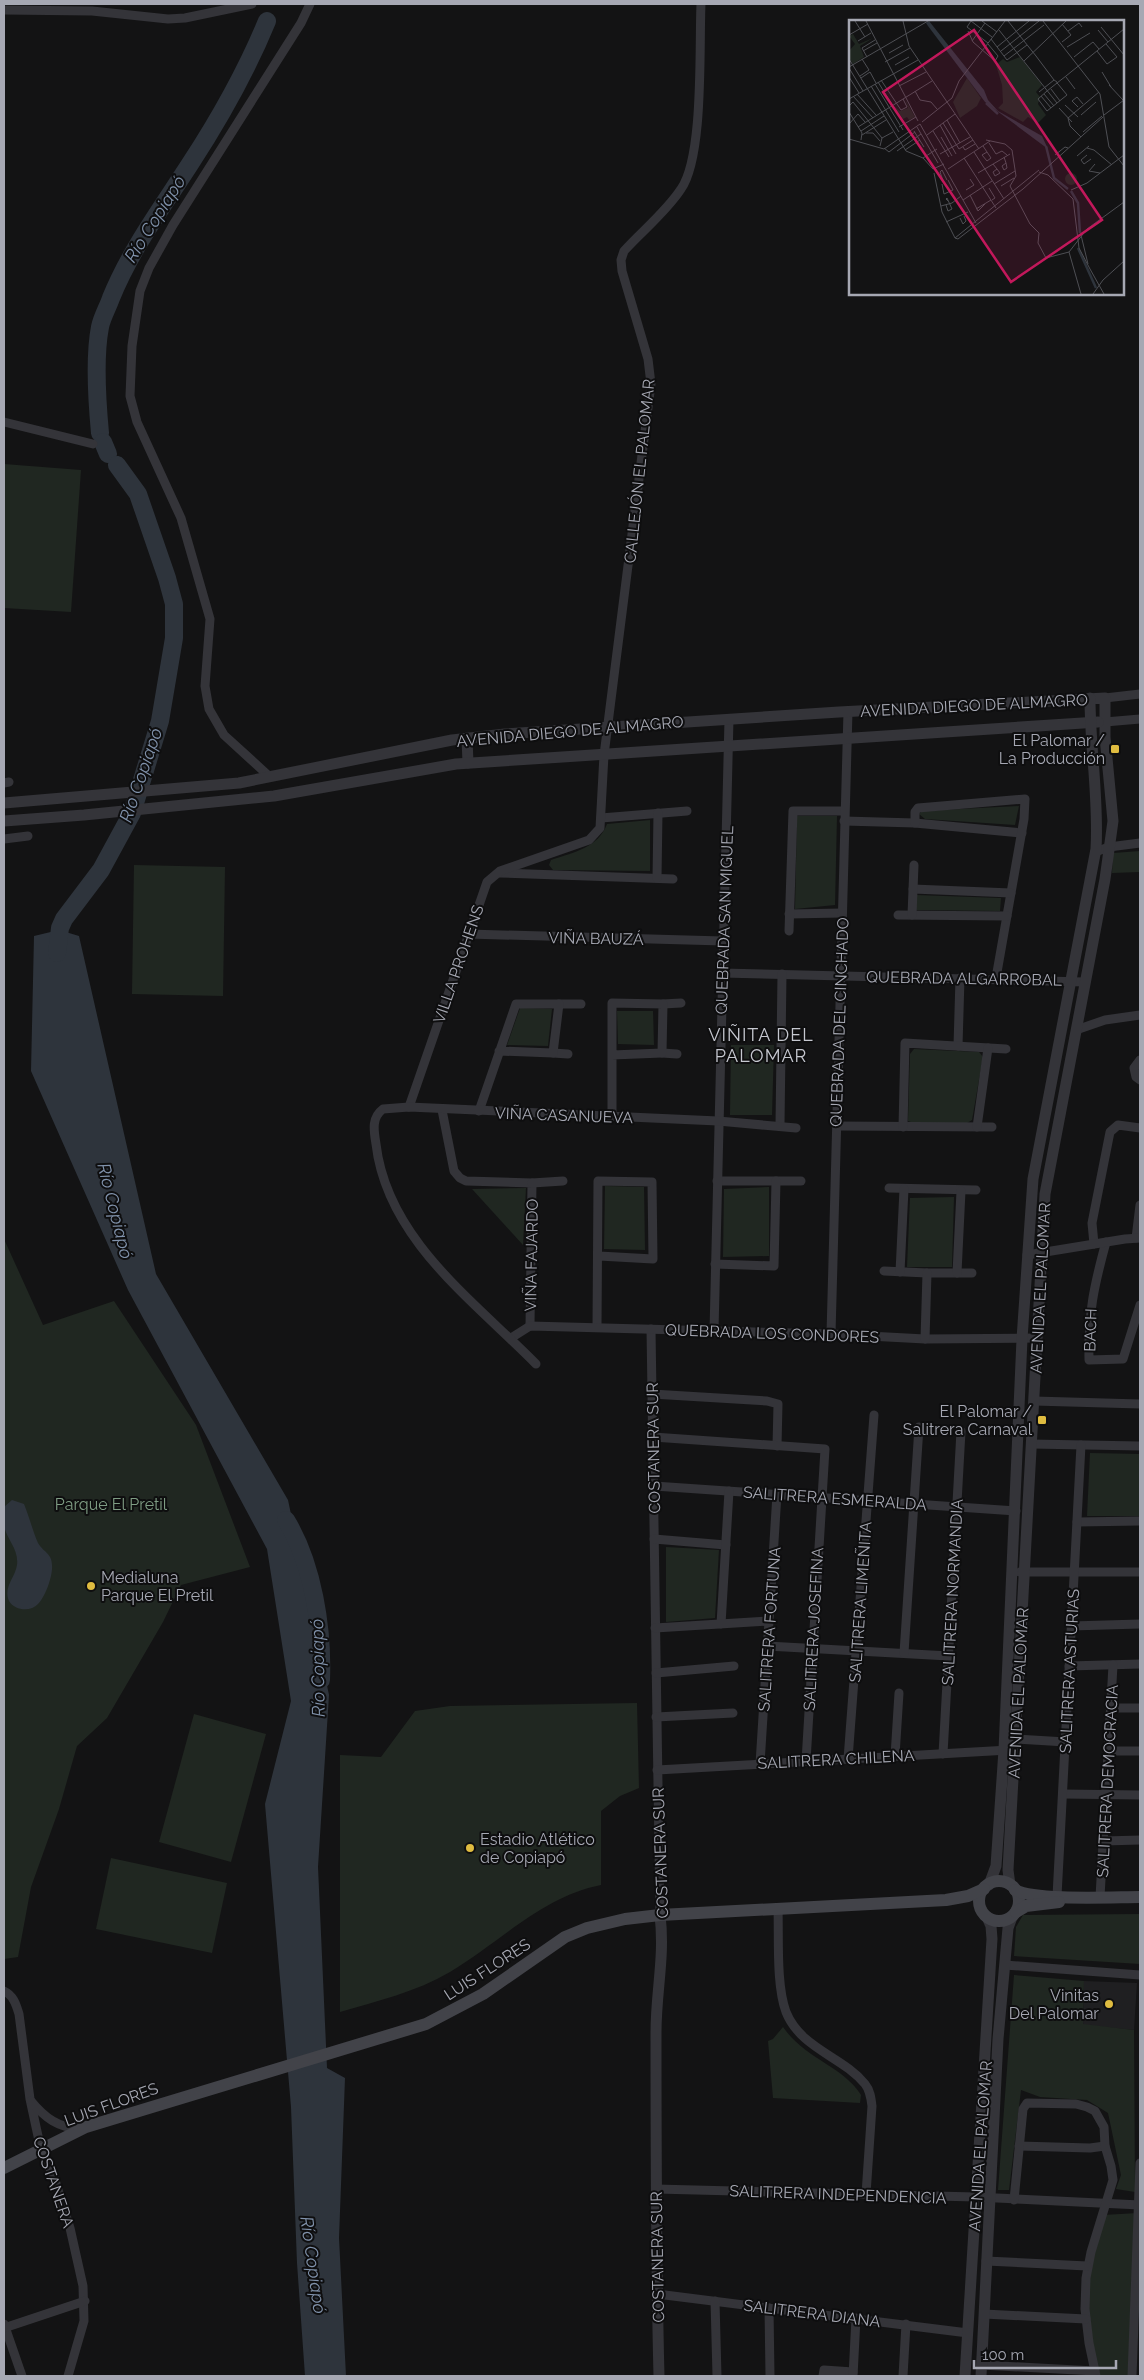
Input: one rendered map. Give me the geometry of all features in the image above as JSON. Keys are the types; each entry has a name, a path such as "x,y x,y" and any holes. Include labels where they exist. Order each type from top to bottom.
{"main road":[{"path":"1097,1897 1034,1905 999,1921 984,1913 980,1900 986,1887 1001,1882 1023,1893 1057,1896 1140,1897"},
{"name":"LUIS FLORES","path":"4,2168 86,2127 426,2024 483,1994 565,1937 587,1928 625,1919 660,1915 946,1900 968,1896 986,1887"},
{"path":"1013,1887 1019,1899 1014,1915"},
{"name":"LUIS FLORES","path":"946,1900 968,1902 984,1913"}],"street":[{"path":"4,10 92,11 168,19 185,18 252,4"},
{"path":"270,777 224,735 209,709 205,686 210,619 182,518 137,422 130,396 132,346 140,291 149,268 173,225 301,23 310,4"},
{"name":"CALLEJÓN EL PALOMAR","path":"608,726 651,384 648,359 622,271 621,260 624,251 676,196 688,175 698,110 701,4"},
{"path":"4,422 93,444"},
{"name":"AVENIDA DIEGO DE ALMAGRO","path":"4,803 239,783 467,738 608,726 1105,698 1140,694"},
{"name":"AVENIDA EL PALOMAR","path":"986,1887 996,1866 1012,1746 1018,1572 1016,1511 1022,1340 1033,1179 1095,852 1097,820 1090,698"},
{"name":"AVENIDA EL PALOMAR","path":"1013,1887 1008,1870 1018,1572 1031,1444 1045,1194 1110,847 1113,821 1105,722 1105,698"},
{"name":"QUEBRADA DEL CINCHADO","path":"831,1334 848,711"},
{"name":"QUEBRADA SAN MIGUEL","path":"714,1331 728,719"},
{"name":"AVENIDA DIEGO DE ALMAGRO","path":"4,821 168,807 316,790 468,763 1140,719"},
{"path":"497,873 589,840 600,828 604,754 608,726"},
{"path":"467,738 468,763"},
{"path":"915,823 915,812 918,808 1025,799 1022,833 996,978"},
{"path":"601,818 687,811"},
{"path":"789,931 793,811 844,811"},
{"path":"657,878 658,813"},
{"path":"844,821 915,823 1022,833"},
{"path":"4,839 28,836"},
{"path":"1095,852 1110,847 1140,843"},
{"path":"544,855 544,870 549,875"},
{"path":"912,915 914,865"},
{"path":"497,873 673,879"},
{"name":"VILLA PROHENS","path":"409,1107 487,882 497,873"},
{"path":"913,888 1011,892"},
{"path":"790,914 842,913"},
{"path":"898,914 1007,916"},
{"name":"VIÑA BAUZÁ","path":"468,934 723,941"},
{"name":"QUEBRADA ALGARROBAL","path":"722,973 996,978 1086,982"},
{"path":"780,1125 782,974"},
{"path":"958,1046 960,978"},
{"path":"612,1116 612,1003 680,1003"},
{"path":"479,1111 516,1004 581,1004"},
{"path":"554,1053 559,1004"},
{"path":"662,1053 663,1004"},
{"path":"1076,1030 1105,1020 1140,1012"},
{"path":"902,1127 905,1043 1006,1049"},
{"path":"977,1127 988,1048"},
{"path":"500,1051 568,1054"},
{"path":"612,1055 677,1054"},
{"path":"1140,1060 1134,1068 1136,1076 1140,1080"},
{"path":"409,1107 382,1109 374,1123 379,1166 388,1192 418,1242 447,1278 536,1364"},
{"name":"VIÑA CASANUEVA","path":"409,1107 780,1125 796,1128"},
{"name":"VIÑA FAJARDO","path":"442,1110 454,1171 460,1178 466,1181 532,1184 563,1181"},
{"path":"1094,1244 1092,1223 1110,1132 1118,1125 1140,1128"},
{"path":"836,1126 992,1127"},
{"path":"598,1256 653,1259 652,1182 598,1180 598,1256 598,1327"},
{"path":"717,1181 801,1181"},
{"path":"715,1264 774,1266 776,1181"},
{"name":"VIÑA FAJARDO","path":"530,1326 532,1184"},
{"path":"890,1188 976,1190"},
{"path":"900,1272 904,1189"},
{"path":"957,1273 961,1191"},
{"path":"1027,1255 1138,1238 1140,1205"},
{"name":"BACH","path":"1106,1242 1092,1292 1088,1325 1089,1360 1123,1359 1140,1305"},
{"path":"884,1270 926,1273 972,1273"},
{"path":"925,1339 926,1273"},
{"path":"511,1338 530,1326"},
{"name":"QUEBRADA LOS CONDORES","path":"530,1326 831,1334 925,1339 1022,1340 1037,1338"},
{"name":"COSTANERA SUR","path":"651,1329 657,1770 660,1915 663,1945 656,2027 659,2376"},
{"path":"652,1394 767,1401 778,1404 777,1446 653,1437"},
{"path":"1034,1401 1140,1404"},
{"name":"SALITRERA LIMEÑITA","path":"848,1759 874,1415"},
{"path":"904,1654 919,1427"},
{"name":"SALITRERA NORMANDIA","path":"943,1754 961,1431"},
{"path":"1031,1444 1140,1446"},
{"name":"SALITRERA ASTURIAS","path":"1057,1896 1081,1445"},
{"name":"SALITRERA JOSEFINA","path":"777,1446 825,1449 806,1761"},
{"name":"SALITRERA ESMERALDA","path":"654,1486 1016,1511"},
{"path":"721,1624 729,1491"},
{"name":"SALITRERA FORTUNA","path":"760,1764 777,1494"},
{"path":"1077,1522 1140,1521"},
{"path":"654,1539 726,1545"},
{"path":"1018,1572 1140,1572"},
{"path":"655,1628 769,1621"},
{"path":"1071,1626 1140,1624"},
{"path":"768,1646 949,1656"},
{"path":"1069,1666 1140,1664"},
{"name":"SALITRERA DEMOCRACIA","path":"1097,1897 1104,1840 1113,1665"},
{"path":"656,1673 734,1666"},
{"path":"895,1756 899,1693"},
{"path":"1110,1708 1140,1708"},
{"path":"656,1718 733,1712"},
{"name":"SALITRERA CHILENA","path":"657,1770 943,1754 1066,1742"},
{"path":"1108,1751 1140,1752"},
{"path":"1063,1794 1140,1794"},
{"path":"1104,1840 1140,1840"},
{"path":"778,1909 781,1992 786,2013 795,2028 810,2044 853,2072 866,2085 870,2094 872,2106 866,2194"},
{"name":"AVENIDA EL PALOMAR","path":"965,2376 992,1939 991,1926 984,1913"},
{"name":"AVENIDA EL PALOMAR","path":"981,2371 998,2039 1008,1928 1014,1915"},
{"path":"1005,1965 1140,1975"},
{"name":"COSTANERA","path":"4,1991 9,1993 15,2002 19,2014 30,2099 41,2150 54,2177 70,2228 85,2301 84,2321 68,2376"},
{"path":"30,2099 41,2113 57,2123 70,2128 86,2127"},
{"path":"981,2371 1096,2374 1086,2319 1087,2266 1113,2180 1105,2146 1104,2127 1095,2111 1076,2104 1027,2102 1023,2109 1014,2200"},
{"path":"1019,2146 1090,2148 1105,2146"},
{"path":"1132,2376 1137,2356 1140,2163"},
{"name":"SALITRERA INDEPENDENCIA","path":"656,2189 990,2198 1139,2205"},
{"path":"986,2261 1087,2266"},
{"name":"SALITRERA DIANA","path":"657,2294 968,2333"},
{"path":"22,2376 4,2326 85,2301"},
{"path":"715,2301 717,2376"},
{"path":"769,2308 770,2376"},
{"path":"984,2314 1086,2319"},
{"path":"824,2376 824,2370 853,2374 856,2318"},
{"path":"903,2376 906,2324"}],"shaded area":[{"name":"Vinitas Del Palomar","path":"1084,1981 1137,1983 1134,2030 1083,2025"}],"green space":[{"path":"4,464 81,470 71,612 4,608"},
{"path":"1019,806 1015,825 925,819 919,814 922,811"},
{"path":"797,816 837,816 835,905 795,909"},
{"path":"650,820 650,871 553,870 549,865 551,860 591,844 598,839 607,824"},
{"path":"1140,851 1140,872 1112,873 1113,853"},
{"path":"134,865 225,867 223,996 132,994"},
{"path":"916,895 1001,898 1000,911 916,910"},
{"path":"520,1008 552,1009 548,1046 507,1045"},
{"path":"617,1011 653,1011 654,1045 618,1044"},
{"path":"731,1045 774,1045 772,1115 730,1115"},
{"path":"914,1049 979,1052 983,1057 972,1120 967,1123 916,1124 908,1121 910,1054"},
{"path":"605,1186 644,1187 645,1250 604,1249"},
{"path":"769,1187 769,1256 723,1257 724,1189"},
{"path":"526,1188 523,1245 472,1189"},
{"path":"954,1197 952,1267 907,1267 910,1198"},
{"name":"Parque El Pretil","path":"4,1239 43,1325 114,1301 196,1425 250,1567 181,1585 163,1622 107,1718 77,1746 59,1809 31,1887 18,1957 4,1959"},
{"path":"1090,1453 1140,1454 1140,1516 1087,1516"},
{"path":"666,1547 719,1550 715,1618 666,1622"},
{"name":"Estadio Atlético de Copiapó","path":"637,1703 639,1788 620,1796 601,1811 601,1885 560,1899 437,1979 396,1995 340,2012 340,1755 381,1757 415,1711 450,1706"},
{"path":"194,1714 266,1734 231,1862 159,1842"},
{"path":"111,1858 227,1883 212,1953 96,1929"},
{"path":"1140,1914 1140,1964 1014,1956 1016,1927 1023,1915"},
{"path":"1014,1975 1084,1981 1083,2024 1134,2030 1135,2192 1116,2189 1121,2175 1108,2113 1087,2100 1040,2097 1021,2090 1009,2190 998,2190"},
{"path":"783,2027 802,2047 853,2085 861,2095 860,2103 773,2098 768,2041 773,2039"},
{"path":"1138,2213 1130,2376 1100,2376 1088,2322 1089,2279 1103,2215"}],"water":[{"path":"59,930 79,936 156,1274 288,1500 329,1695 318,1867 327,2068 345,2078 339,2238 346,2376 305,2376 297,2263 291,2107 265,1804 291,1701 267,1549 128,1290 31,1071 34,936"},
{"path":"12,1500 24,1504 38,1543 52,1561 51,1574 44,1596 35,1607 27,1609 15,1607 9,1601 7,1591 17,1565 15,1549 3,1521 4,1507"}],"waterway":[{"name":"Río Copiapó","path":"100,433 97,366 98,339 104,316 119,280 137,246 222,112 267,21"},
{"name":"Río Copiapó","path":"103,442 108,454"},
{"name":"Río Copiapó","path":"57,953 60,928 64,919 101,870 132,813 160,721 174,638 174,604 167,578 138,494 117,465"},
{"name":"Río Copiapó","path":"286,1520 303,1556 314,1597 320,1640 321,1680"}],"place":[{"name":"El Palomar / La Producción","path":"1115,749"},
{"name":"El Palomar / Salitrera Carnaval","path":"1042,1420"},
{"name":"Medialuna Parque El Pretil","path":"91,1586"},
{"name":"Estadio Atlético de Copiapó","path":"470,1848"},
{"name":"Vinitas Del Palomar","path":"1109,2004"}],"district":[{"name":"VIÑITA DEL PALOMAR","path":"761,1045"}]}
